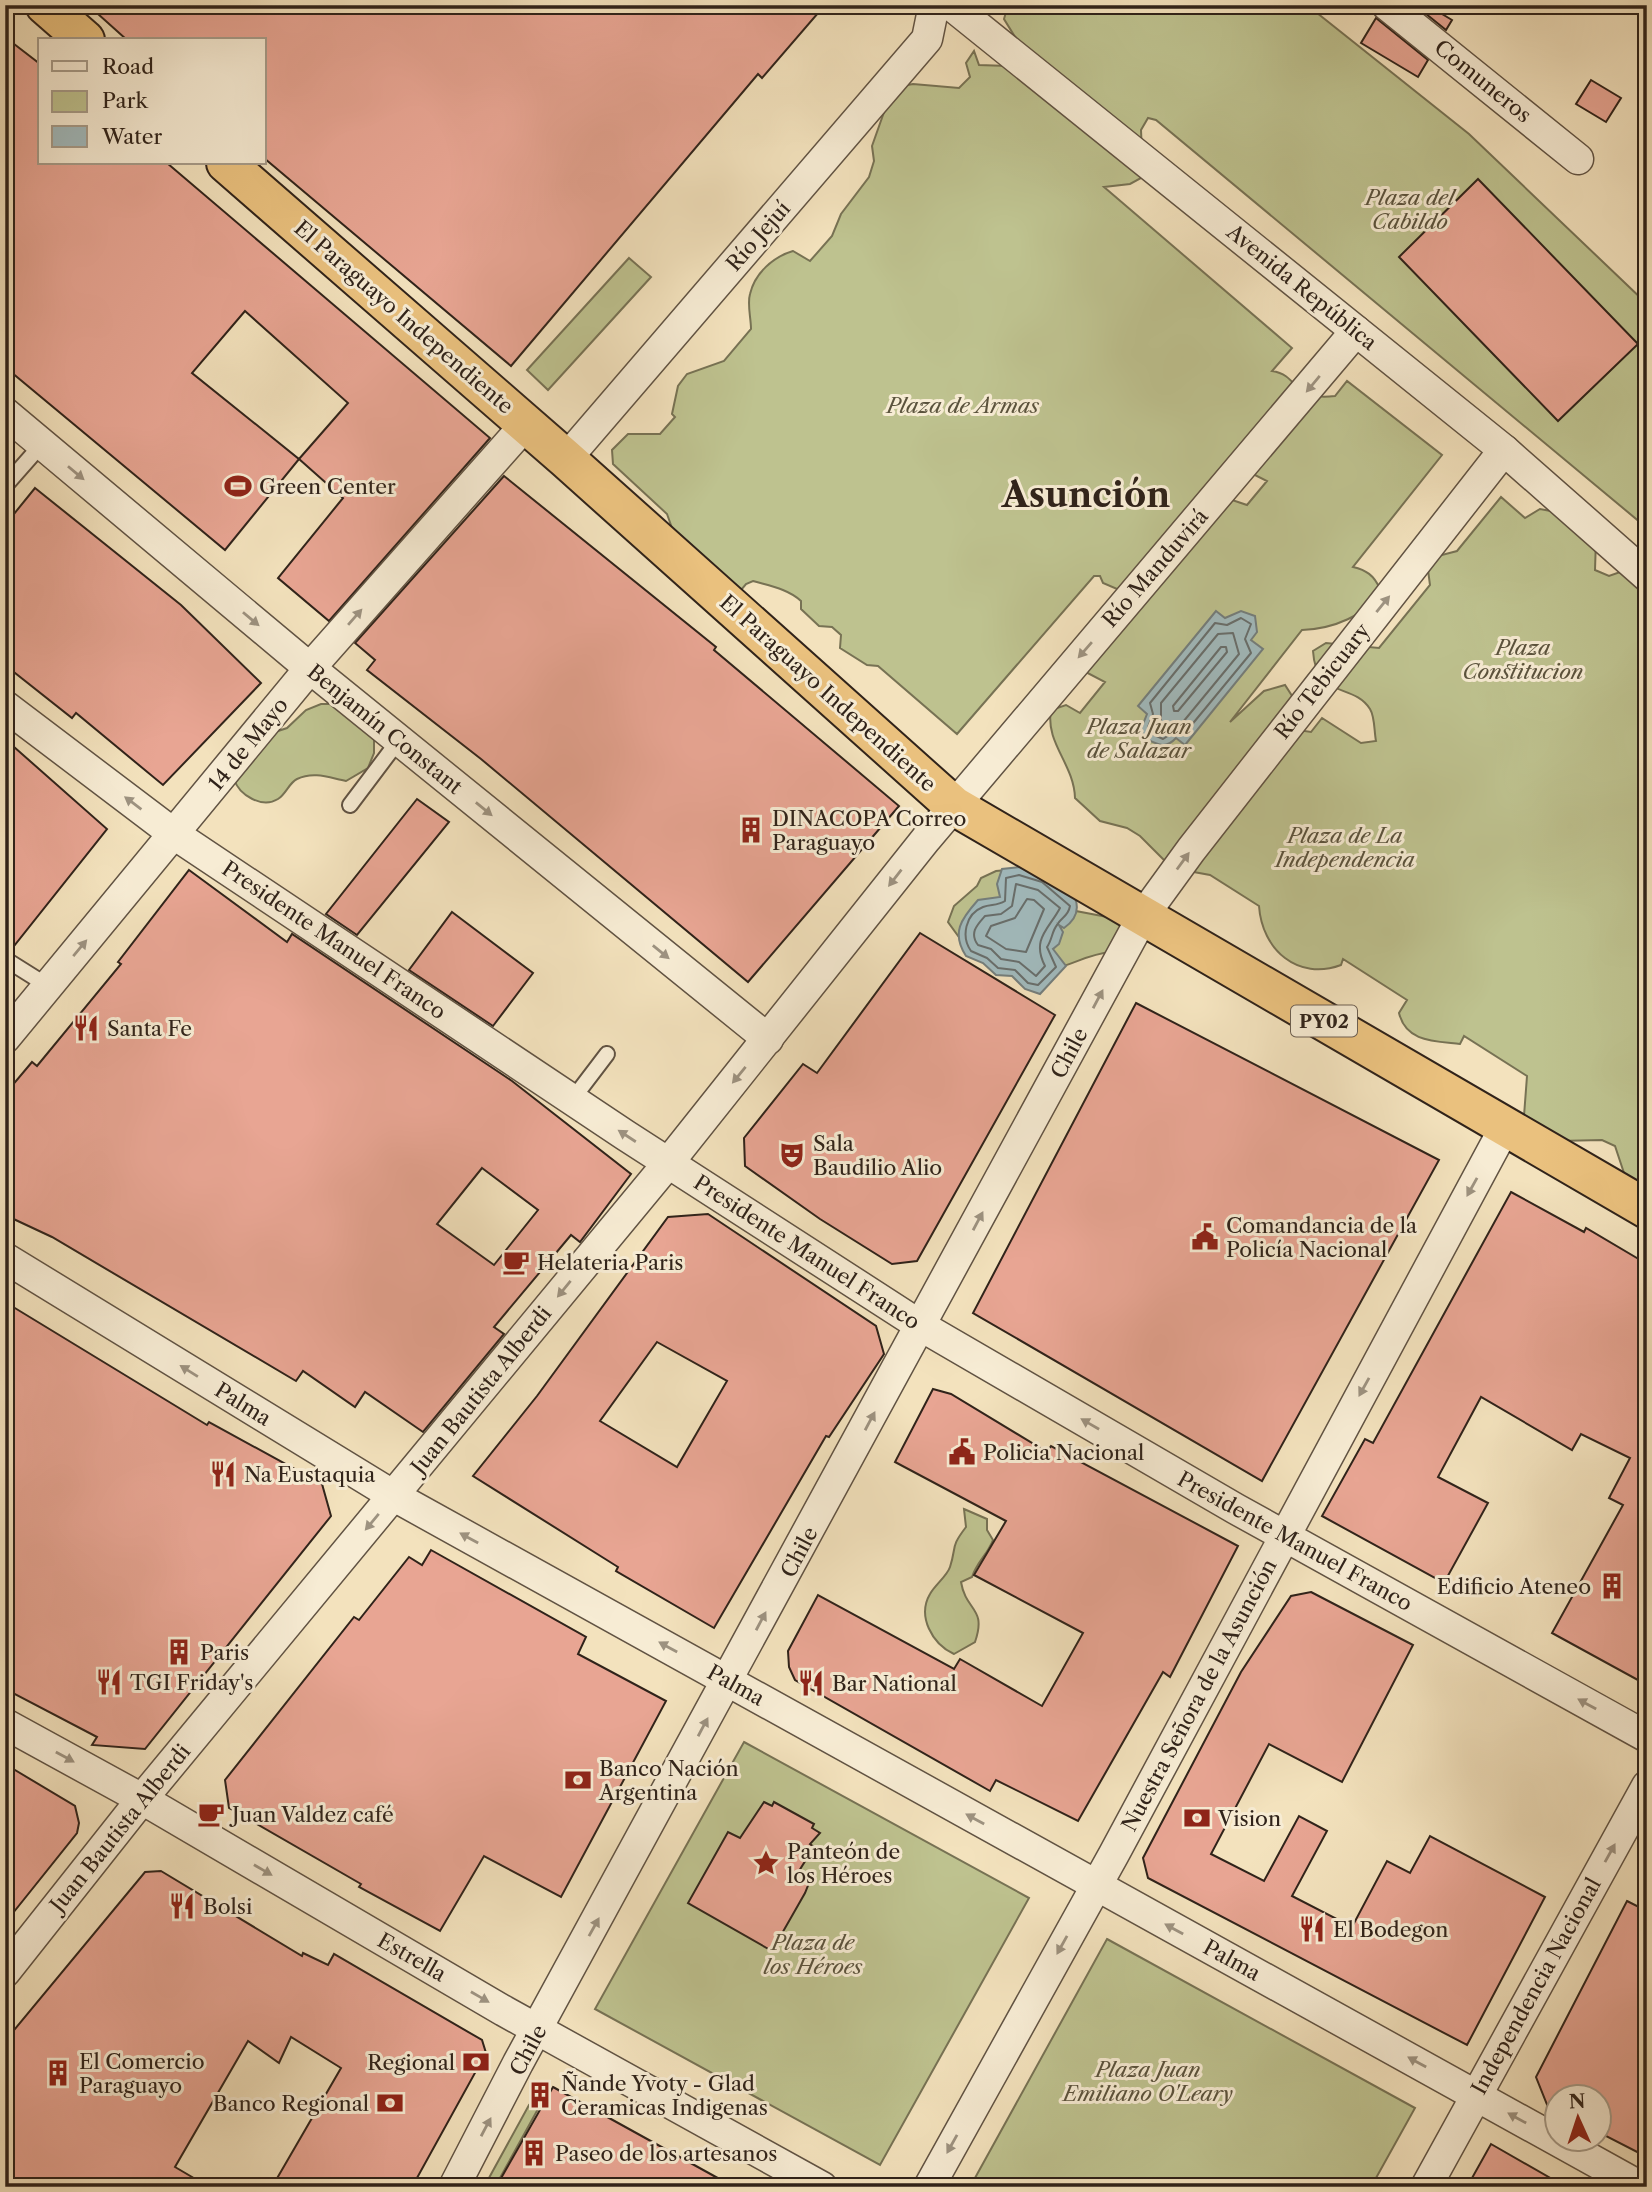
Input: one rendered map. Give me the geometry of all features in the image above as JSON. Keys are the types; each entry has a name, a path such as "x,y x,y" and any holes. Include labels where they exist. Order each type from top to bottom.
{"highway":[{"path":"45,5 83,38"},
{"name":"El Paraguayo Independiente","path":"227,164 566,459 954,806 1647,1209"}],"street":[{"name":"Río Jejuí","path":"566,459 927,38 934,5"},
{"name":"Avenida República","path":"951,5 1504,450 1647,576"},
{"name":"Comuneros","path":"1387,5 1578,159"},
{"name":"Río Manduvirá","path":"954,806 1356,331"},
{"name":"Benjamín Constant","path":"5,414 310,668 768,1039"},
{"name":"14 de Mayo","path":"5,1038 310,668 526,424"},
{"name":"Río Tebicuary","path":"1143,916 1233,795 1504,450"},
{"name":"Presidente Manuel Franco","path":"5,706 174,834 572,1100 921,1326 1283,1535 1647,1737"},
{"name":"Juan Bautista Alberdi","path":"5,1972 142,1799 669,1162 954,806"},
{"name":"Chile","path":"454,2187 1143,916"},
{"name":"Nuestra Señora de la Asunción","path":"929,2187 1505,1127"},
{"name":"Palma","path":"5,1258 394,1496 1095,1885 1479,2090 1641,2187"},
{"name":"Estrella","path":"5,1724 142,1799 538,2030 822,2187"},
{"name":"Independencia Nacional","path":"1426,2187 1647,1786"}],"lane":[{"path":"5,486 42,444"},
{"path":"350,805 399,740"},
{"path":"5,959 48,986"},
{"path":"572,1100 607,1054"}],"green space":[{"path":"1008,5 1307,5 1469,134 1647,304 1647,528 1156,120 1148,118 1141,130 1143,177 1130,184 1104,187 1292,348 1272,371 1288,378 1302,392 1320,397 1335,396 1347,381 1442,455 1353,567 1366,572 1375,580 1380,589 1375,598 1358,614 1337,624 1302,630 1230,722 1264,691 1285,685 1294,699 1284,728 1311,732 1322,718 1361,743 1376,741 1370,709 1354,695 1328,684 1321,677 1313,651 1326,643 1379,648 1430,585 1428,570 1434,557 1457,551 1501,497 1525,518 1540,509 1556,512 1596,539 1595,570 1609,576 1623,571 1647,570 1647,1194 1624,1173 1615,1146 1602,1140 1558,1141 1524,1116 1527,1076 1464,1036 1460,1044 1431,1041 1415,1035 1408,1030 1399,1013 1407,1000 1343,959 1341,965 1310,969 1285,958 1267,936 1259,906 1210,875 1172,868 1140,836 1127,828 1100,821 1075,798 1070,775 1052,733 1051,710 1066,705 1080,713 1105,682 1080,669 1132,588 1117,589 1103,583 1100,576 1094,576 957,734 878,666 867,665 840,648 841,635 832,627 819,626 801,609 801,601 796,597 778,588 753,581 746,584 736,596 677,542 667,514 613,464 612,450 628,434 660,434 675,417 672,414 678,386 687,374 724,361 751,329 750,294 756,279 766,267 793,251 810,261 832,236 841,214 869,177 874,161 872,146 888,101 897,87 913,84 959,88 970,77 966,63 974,51 979,65 1008,66 1020,45 1004,19","holes":["1247,471 1267,481 1247,505 1229,499"]},
{"path":"629,258 651,277 548,390 527,370"},
{"path":"321,704 347,704 374,729 374,753 368,768 346,781 322,776 303,777 294,781 281,797 272,802 258,801 246,795 234,779 263,736 287,728 306,710"},
{"path":"1019,869 1076,911 1123,920 1111,952 1053,969 961,940 948,922 954,906 977,886 981,878 996,871"},
{"path":"964,1509 987,1519 987,1530 993,1540 972,1577 961,1582 979,1622 975,1642 954,1654 939,1644 933,1636 925,1611 926,1602 948,1570 956,1543 966,1527"},
{"name":"Plaza de los Héroes","path":"744,1742 1029,1898 880,2165 595,2009"},
{"name":"Plaza Juan Emiliano O'Leary","path":"1107,1939 1415,2108 1371,2187 970,2187"},
{"path":"529,2105 538,2109 495,2187 484,2187"}],"water":[{"path":"1216,611 1225,618 1241,611 1255,616 1257,632 1251,640 1263,649 1185,745 1176,738 1164,745 1144,738 1141,729 1147,714 1138,706"},
{"path":"1020,867 1075,898 1076,903 1071,922 1064,928 1059,925 1063,932 1059,944 1053,949 1066,966 1040,994 1025,989 1012,976 996,975 983,963 966,956 959,940 960,926 978,900 1000,897 997,884 1002,869"}],"building":[{"path":"88,5 825,5 762,78 758,74 511,366 266,160 266,38 125,38"},
{"path":"1415,5 1427,5 1452,20 1446,30"},
{"path":"1376,18 1428,60 1418,77 1361,43"},
{"path":"5,37 38,62 38,164 168,164 490,438 329,621 278,578 343,498 299,459 225,550 5,367","holes":["245,311 348,403 299,459 192,373"]},
{"path":"1591,80 1621,98 1606,122 1576,104"},
{"path":"1478,179 1638,344 1558,421 1399,257"},
{"path":"504,476 716,647 714,650 899,806 748,982 481,759 367,670 375,660 355,643"},
{"path":"35,488 181,605 261,683 163,785 76,713 72,718 5,665 5,525"},
{"path":"5,739 107,829 10,951 5,949"},
{"path":"417,799 449,822 357,935 326,914"},
{"path":"189,870 287,942 292,934 512,1081 631,1174 580,1242 571,1235 494,1327 504,1334 423,1432 365,1392 355,1407 303,1371 296,1381 52,1237 5,1215 5,1094 32,1062 37,1066 121,964 118,962","holes":["482,1168 538,1210 494,1265 437,1224"]},
{"path":"452,912 533,973 493,1026 409,970"},
{"path":"920,933 1055,1015 917,1261 892,1264 820,1219 745,1166 744,1138 803,1064 817,1073"},
{"name":"Comandancia de la Policía Nacional","path":"1136,1003 1439,1160 1262,1481 973,1313"},
{"path":"1511,1192 1584,1232 1586,1228 1647,1264 1647,1685 1552,1633 1623,1505 1609,1498 1630,1458 1581,1434 1572,1450 1481,1397 1438,1477 1488,1503 1444,1583 1322,1516 1365,1439 1373,1443"},
{"path":"708,1214 876,1326 884,1354 829,1437 826,1436 714,1628 616,1571 618,1567 473,1476 537,1396 668,1217","holes":["657,1342 727,1381 677,1467 600,1421"]},
{"path":"5,1302 207,1425 209,1422 322,1484 331,1516 145,1749 92,1745 97,1737 5,1689"},
{"path":"933,1389 951,1394 1047,1452 1051,1446 1238,1546 1170,1677 1163,1672 1078,1821 996,1780 990,1791 795,1680 789,1667 788,1651 818,1595 954,1669 960,1659 1042,1706 1083,1633 974,1575 1006,1521 895,1462"},
{"path":"431,1550 586,1637 578,1654 666,1701 561,1897 484,1856 440,1931 359,1887 361,1884 229,1808 225,1780 354,1617 359,1620 409,1557 422,1565"},
{"path":"1311,1592 1413,1645 1342,1782 1269,1744 1211,1854 1264,1881 1299,1816 1327,1831 1292,1896 1352,1927 1387,1861 1410,1873 1430,1836 1545,1897 1467,2045 1148,1878 1143,1858 1241,1672 1291,1596"},
{"path":"5,1764 75,1806 79,1823 77,1833 5,1923"},
{"name":"Panteón de los Héroes","path":"764,1802 772,1806 774,1802 814,1824 812,1828 820,1833 810,1844 814,1847 799,1871 811,1878 805,1893 772,1951 688,1903 728,1832 740,1838"},
{"path":"161,1871 302,1956 303,1953 328,1965 334,1954 482,2040 486,2053 412,2187 272,2187 341,2068 291,2037 279,2063 248,2041 175,2167 209,2187 5,2187 5,2041 145,1872"},
{"path":"1627,1901 1647,1911 1647,2157 1614,2140 1614,2084 1544,2084 1544,2097 1536,2077"},
{"path":"553,2087 734,2187 496,2187"},
{"path":"1491,2144 1566,2187 1467,2187"}],"place":[{"name":"Green Center","path":"238,486"},
{"name":"DINACOPA Correo Paraguayo","path":"751,830"},
{"name":"Santa Fe","path":"86,1028"},
{"name":"Sala Baudilio Alio","path":"792,1155"},
{"name":"Comandancia de la Policía Nacional","path":"1205,1237"},
{"name":"Helateria Paris","path":"516,1262"},
{"name":"Policia Nacional","path":"962,1452"},
{"name":"Na Eustaquia","path":"223,1474"},
{"name":"Edificio Ateneo","path":"1612,1586"},
{"name":"Paris","path":"179,1652"},
{"name":"TGI Friday's","path":"109,1682"},
{"name":"Bar National","path":"811,1683"},
{"name":"Banco Nación Argentina","path":"578,1780"},
{"name":"Juan Valdez café","path":"211,1814"},
{"name":"Vision","path":"1197,1818"},
{"name":"Panteón de los Héroes","path":"766,1863"},
{"name":"Bolsi","path":"182,1906"},
{"name":"El Bodegon","path":"1312,1929"},
{"name":"Regional","path":"476,2062"},
{"name":"El Comercio Paraguayo","path":"58,2073"},
{"name":"Ñande Yvoty - Glad Ceramicas Indigenas","path":"540,2095"},
{"name":"Banco Regional","path":"390,2103"},
{"name":"Paseo de los artesanos","path":"534,2153"}],"district":[{"name":"Asunción","path":"1086,494"}],"park label":[{"name":"Plaza del Cabildo","path":"1410,209"},
{"name":"Plaza de Armas","path":"963,405"},
{"name":"Plaza Constitucion","path":"1523,659"},
{"name":"Plaza Juan de Salazar","path":"1139,738"},
{"name":"Plaza de La Independencia","path":"1345,847"}]}
